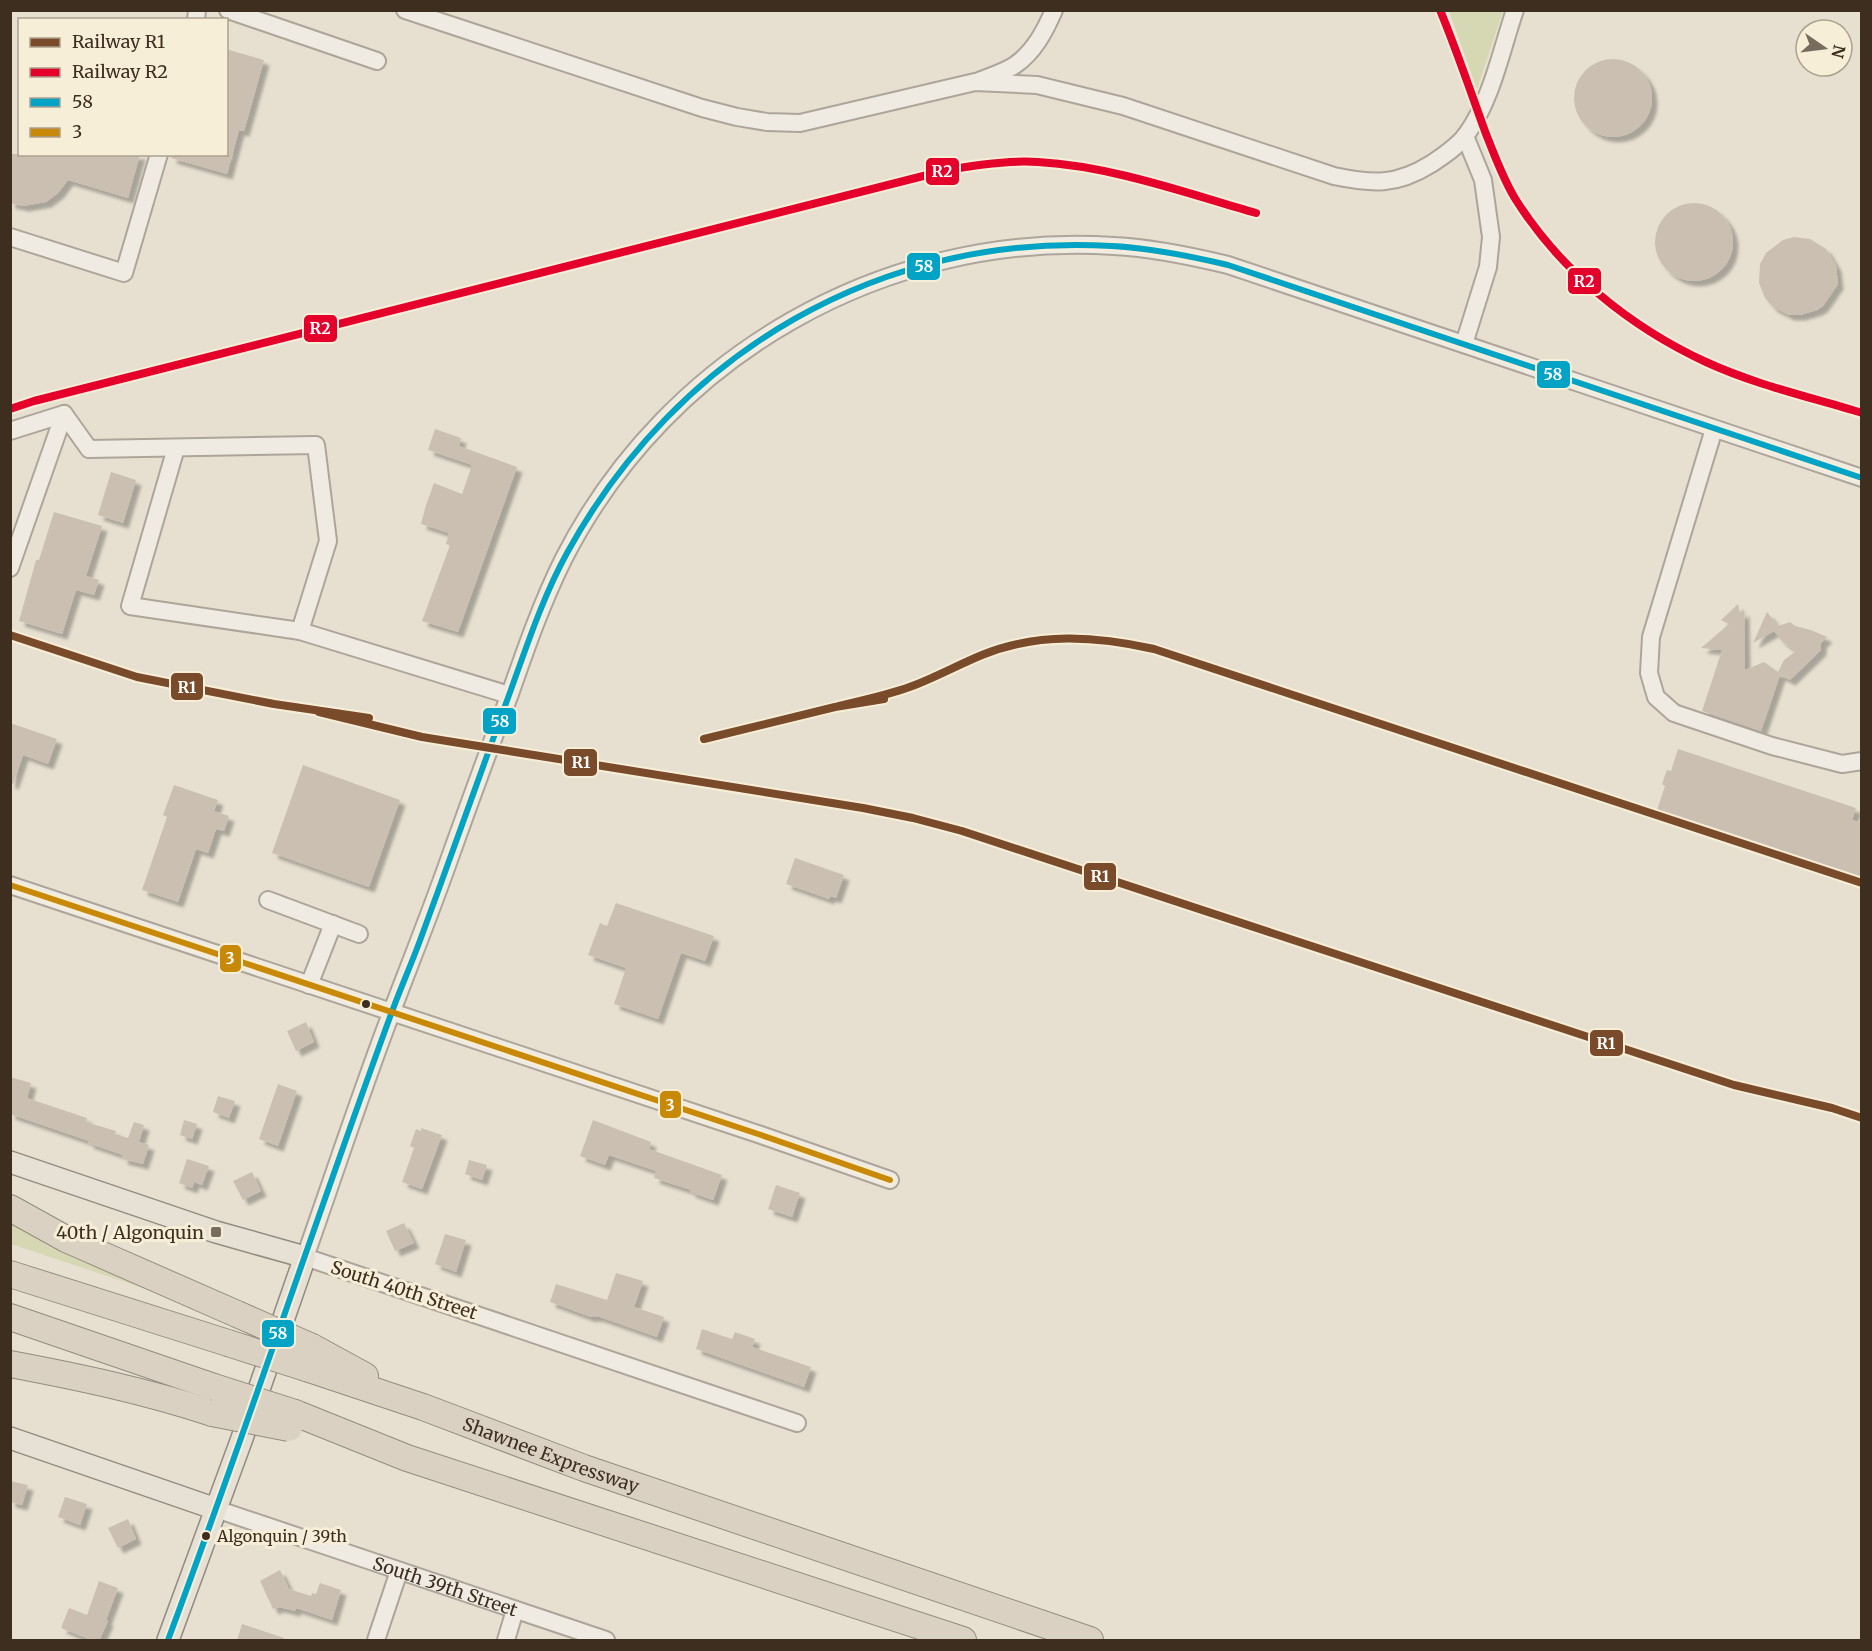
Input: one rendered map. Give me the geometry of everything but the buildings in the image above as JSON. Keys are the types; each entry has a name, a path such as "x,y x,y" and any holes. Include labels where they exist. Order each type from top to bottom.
{"highway":[{"path":"10,1208 66,1239 237,1314 309,1358"},
{"path":"10,1274 228,1343 309,1358"},
{"path":"10,1317 214,1387 292,1421 826,1594 963,1641"},
{"name":"Shawnee Expressway","path":"309,1358 423,1407 584,1468 1090,1641"},
{"path":"10,1364 86,1378 212,1413 292,1421"}],"main road":[{"name":"South 40th Street","path":"10,1162 216,1232 305,1257"},
{"path":"168,1641 305,1257"},
{"name":"South 39th Street","path":"10,1438 216,1509"}],"street":[{"path":"228,10 377,61"},
{"path":"405,10 702,108 767,122 800,123 975,82 1014,66 1030,52 1046,28 1054,10"},
{"path":"975,82 1037,85 1061,90 1123,106 1334,176 1363,182 1392,182 1413,175 1447,153 1465,136 1483,104 1515,10"},
{"path":"1464,344 1488,267 1491,237 1483,180 1465,136"},
{"path":"10,237 124,273 158,156"},
{"path":"305,1257 391,1012 420,940 539,611 565,556 589,514 622,466 661,423 702,384 743,351 798,316 844,292 897,273 957,257 1017,248 1071,245 1116,246 1198,258 1228,265 1862,478"},
{"path":"64,414 90,449 316,445 328,541 300,631"},
{"path":"10,431 64,414"},
{"path":"10,568 64,414"},
{"path":"1714,429 1651,637 1649,673 1656,697 1674,713 1772,746 1842,764 1862,761"},
{"path":"176,448 130,606 300,631 509,695"},
{"path":"10,885 750,1131 890,1180"},
{"path":"268,900 359,933"},
{"path":"309,985 333,924"},
{"name":"South 40th Street","path":"305,1257 797,1423"},
{"name":"South 39th Street","path":"216,1509 606,1641"},
{"path":"376,1641 399,1571"},
{"path":"506,1641 515,1610"}],"green space":[{"path":"1449,11 1503,11 1477,89"},
{"path":"10,1218 191,1304 11,1244"}],"rail line":[{"name":"R2","path":"1440,10 1507,184 1534,226 1576,273 1624,314 1678,348 1706,362 1764,384 1862,413"},
{"name":"R2","path":"10,409 34,401 966,167 1002,162 1038,162 1093,169 1256,213"},
{"name":"R1","path":"10,635 137,677 274,704 369,718"},
{"name":"R1","path":"835,707 905,689 1003,648 1068,638 1111,641 1154,649 1862,883"},
{"name":"R1","path":"704,739 835,707 884,699"},
{"name":"R1","path":"319,712 422,737 913,818 962,831 1734,1085 1832,1108 1862,1118"}],"transit line":[{"name":"58","path":"168,1640 362,1095 549,590 567,553 613,482 666,418 727,364 794,319 867,284 945,260 1027,247 1127,247 1228,265 1862,478"},
{"name":"3","path":"10,885 890,1180"}],"place":[{"name":"40th / Algonquin","path":"216,1232"},
{"name":"Algonquin / 39th","path":"206,1536"}]}
